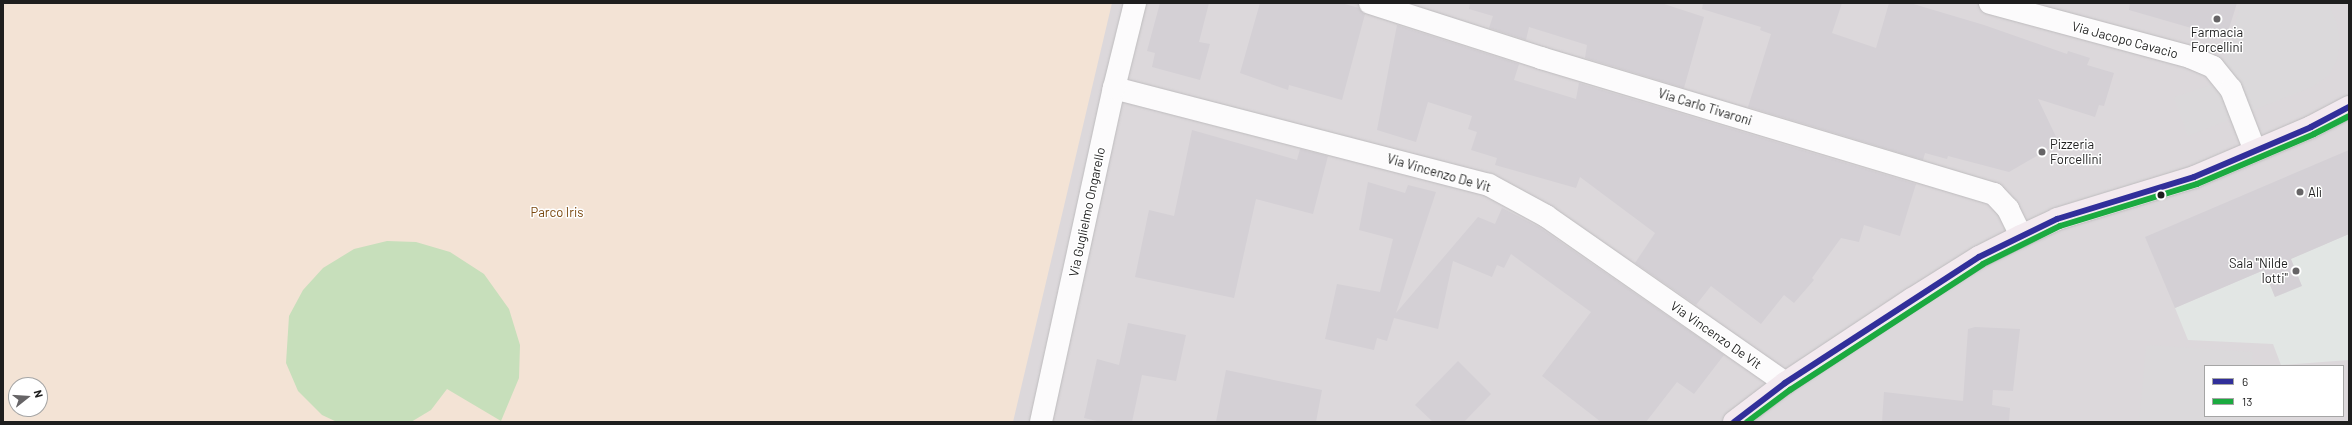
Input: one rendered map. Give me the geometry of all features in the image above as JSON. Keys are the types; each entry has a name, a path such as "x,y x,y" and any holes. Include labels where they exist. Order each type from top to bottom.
{"street":[{"name":"Via Guglielmo Ongarello","path":"1041,422 1114,88 1136,3"},
{"name":"Via Carlo Tivaroni","path":"1370,3 1556,62 1994,194 2008,209 2021,236"},
{"name":"Via Jacopo Cavacio","path":"1990,3 2190,57 2213,66 2231,89 2255,151"},
{"name":"Via Vincenzo De Vit","path":"1114,88 1489,185 1546,216 1785,383"},
{"path":"1734,422 1785,383 1912,298 1979,257 2057,219 2194,176 2255,151 2349,107"}],"shaded area":[{"path":"3,3 2349,3 2349,422 3,422"},
{"path":"2241,3 2328,3 2337,24 2340,43 2337,60 2328,76 2312,87 2188,136 2174,97 2208,86 2221,74"},
{"path":"2349,234 2349,360 2281,365 2273,344 2188,340 2175,308 2264,270 2275,297 2290,259"},
{"path":"387,241 416,242 450,252 484,274 509,309 520,345 519,378 501,421 447,389 431,410 411,422 337,422 322,415 298,391 286,363 289,316 303,290 323,268 354,249"},
{"path":"2146,345 2253,352 2251,365 2204,365 2204,417 2270,417 2271,422 2139,422"}],"green space":[{"name":"Parco Iris","path":"3,3 1112,3 1013,422 3,422"}],"building":[{"path":"1160,3 1209,3 1199,42 1210,44 1200,80 1152,67 1155,53 1147,51"},
{"path":"1260,3 1341,3 1359,8 1365,14 1342,100 1289,85 1288,90 1240,73"},
{"path":"1470,3 1661,3 1704,17 1684,88 1585,58 1587,45 1529,27 1526,40 1489,28 1493,16 1469,9"},
{"path":"1703,3 1842,3 1832,33 1876,48 1889,3 1910,3 1984,25 2067,54 2068,51 2090,58 2087,65 2114,73 2104,106 2099,105 2095,117 2038,99 2059,143 2009,172 1948,156 1947,159 1925,153 1923,160 1748,107 1771,34 1760,30 1761,27 1702,9"},
{"path":"2130,3 2237,3 2226,38 2129,10"},
{"path":"1397,25 1519,64 1514,80 1576,99 1579,83 1916,184 1900,236 1864,225 1859,242 1841,238 1812,278 1814,280 1794,303 1784,295 1761,324 1711,286 1696,305 1635,263 1655,233 1580,177 1576,188 1495,165 1497,158 1471,150 1477,132 1468,129 1472,116 1428,102 1416,142 1377,130"},
{"path":"1192,130 1297,160 1300,149 1328,156 1313,214 1256,199 1234,298 1135,277 1149,210 1174,216"},
{"name":"Alì","path":"2349,150 2349,234 2291,259 2302,286 2275,297 2264,270 2175,308 2145,237"},
{"path":"1368,182 1405,193 1408,185 1436,192 1396,313 1478,217 1495,224 1502,208 1539,227 1724,355 1694,394 1677,382 1646,422 1601,422 1542,376 1591,312 1511,254 1504,268 1497,265 1492,277 1453,261 1438,329 1394,318 1387,341 1377,338 1374,350 1325,339 1337,284 1380,292 1393,239 1359,230"},
{"path":"1128,323 1186,335 1176,381 1142,375 1132,422 1101,422 1084,418 1097,359 1119,365"},
{"path":"1975,327 2020,329 2013,391 1993,390 1992,405 2010,408 2009,422 1882,422 1884,392 1963,401 1968,329"},
{"path":"1458,361 1491,394 1464,422 1433,422 1415,405"},
{"path":"1226,370 1322,390 1316,422 1216,422"}],"transit line":[{"name":"6","path":"1734,422 1785,383 1979,257 2057,219 2194,177 2311,127 2349,107"},
{"name":"13","path":"1747,422 1790,390 1983,264 2060,226 2197,184 2314,134 2349,116"}],"place":[{"name":"Farmacia Forcellini","path":"2217,19"},
{"name":"Pizzeria Forcellini","path":"2042,152"},
{"name":"Alì","path":"2300,192"},
{"name":"Sala \"Nilde Iotti\"","path":"2296,271"}]}
